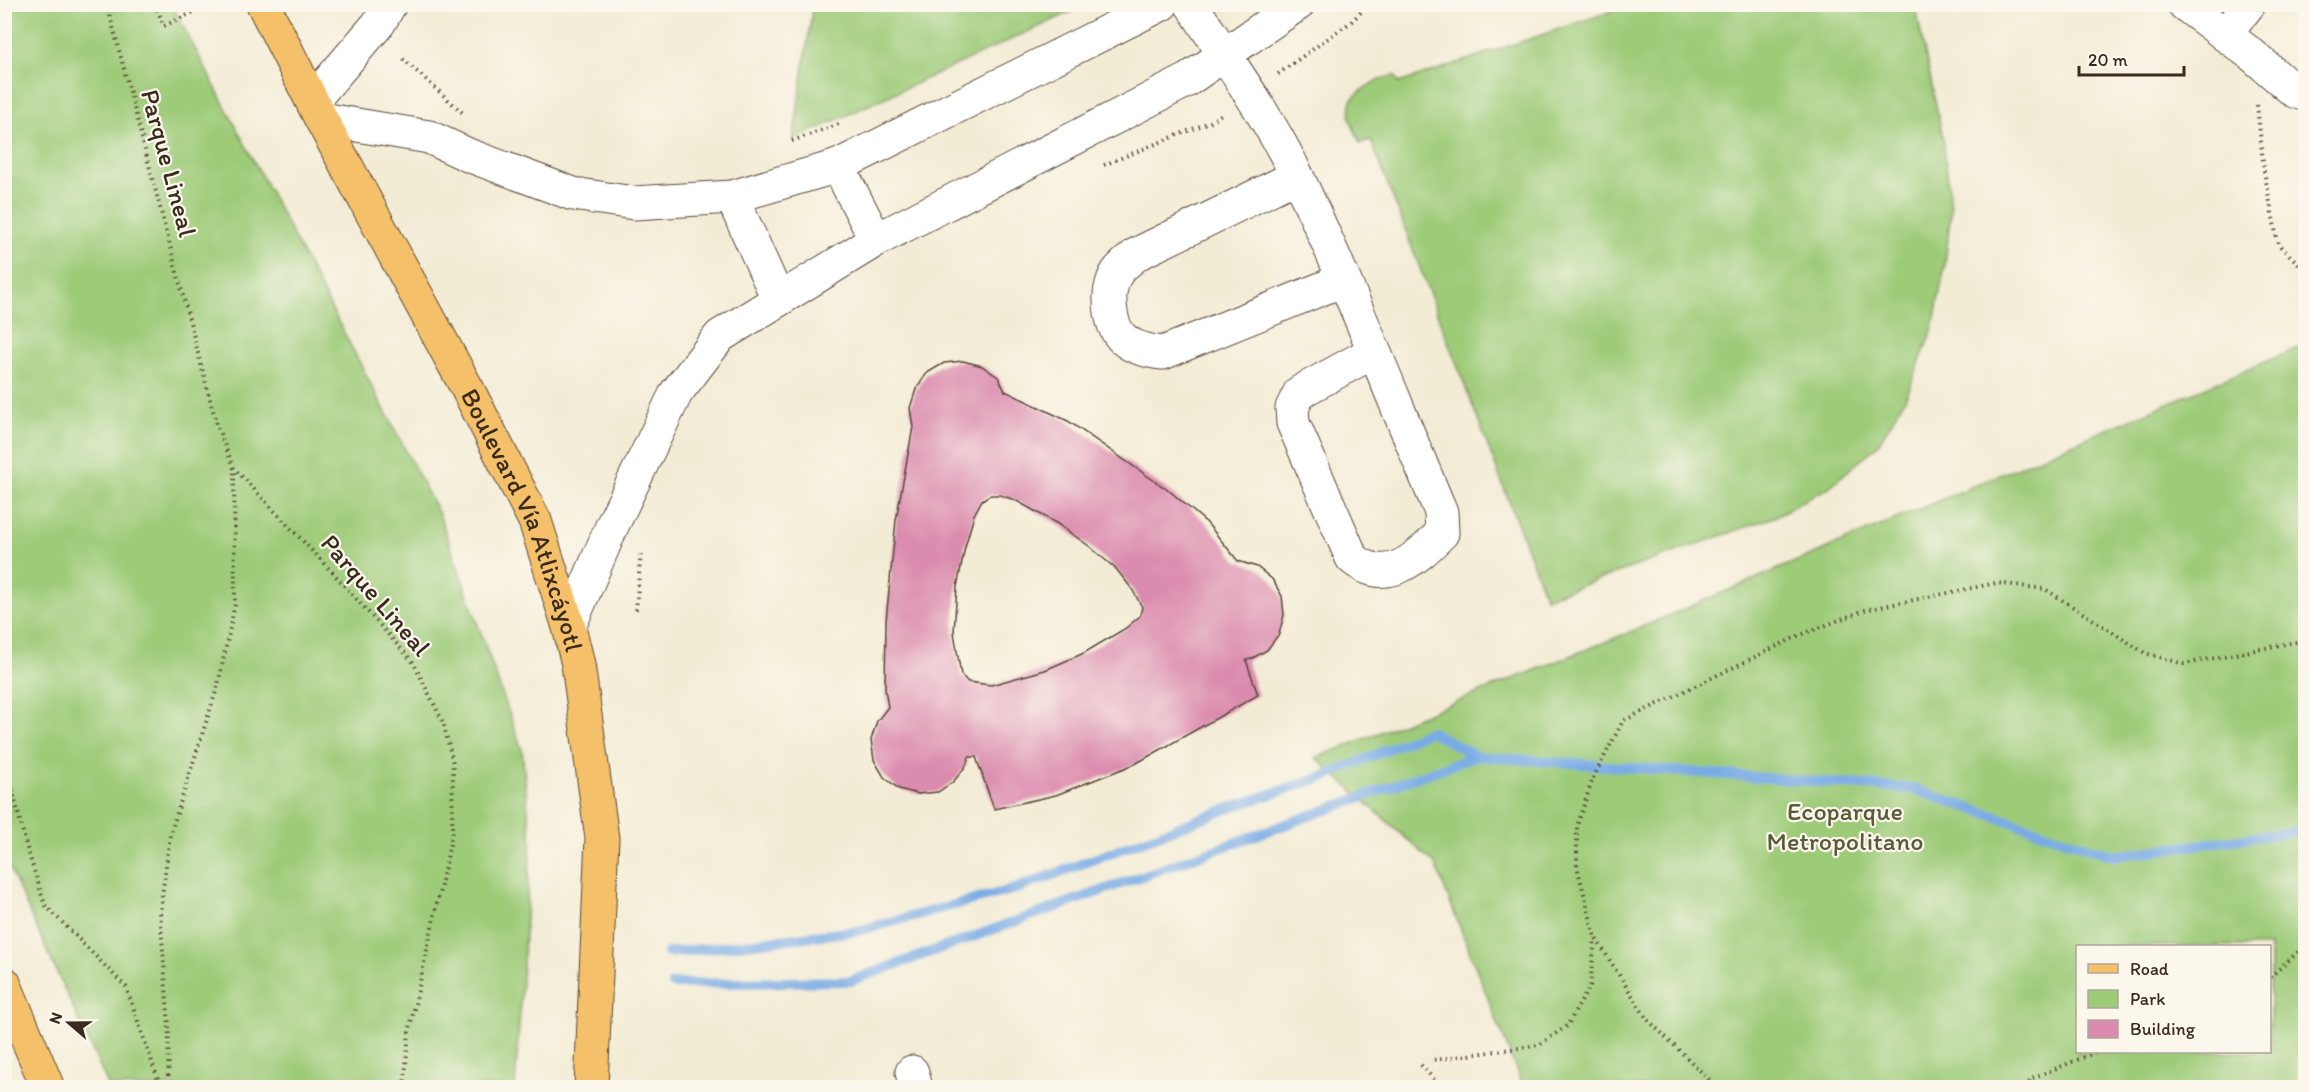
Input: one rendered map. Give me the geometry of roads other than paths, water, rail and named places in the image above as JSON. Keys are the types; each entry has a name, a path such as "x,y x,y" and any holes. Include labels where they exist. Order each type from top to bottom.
{"main road":[{"name":"Boulevard Vía Atlixcáyotl","path":"263,4 535,521 569,627 578,664 602,838 591,1088"},
{"path":"4,983 48,1088"}],"lane":[{"path":"390,4 317,110 429,137 468,155 573,194 634,203 732,197 838,166 1162,4"},
{"path":"1191,4 1251,94 1297,176 1343,280 1441,512 1442,533 1416,558 1381,572 1365,568 1352,558 1293,423 1292,408 1300,392 1373,352"},
{"path":"569,627 612,526 676,393 720,336 876,240 1186,81 1298,4"},
{"path":"2184,4 2295,91 2306,94"},
{"path":"2238,45 2249,4"},
{"path":"838,166 876,240"},
{"path":"1297,176 1137,254 1117,271 1109,293 1110,318 1120,337 1141,350 1163,353 1343,280"},
{"path":"732,197 778,299"}],"waterway":[{"path":"668,953 857,931 1015,889 1232,807 1326,776 1430,731 1476,756"},
{"path":"672,984 850,981 1476,756 1913,789 2114,856 2306,830"}],"park label":[{"name":"Ecoparque Metropolitano","path":"1845,826"}]}
